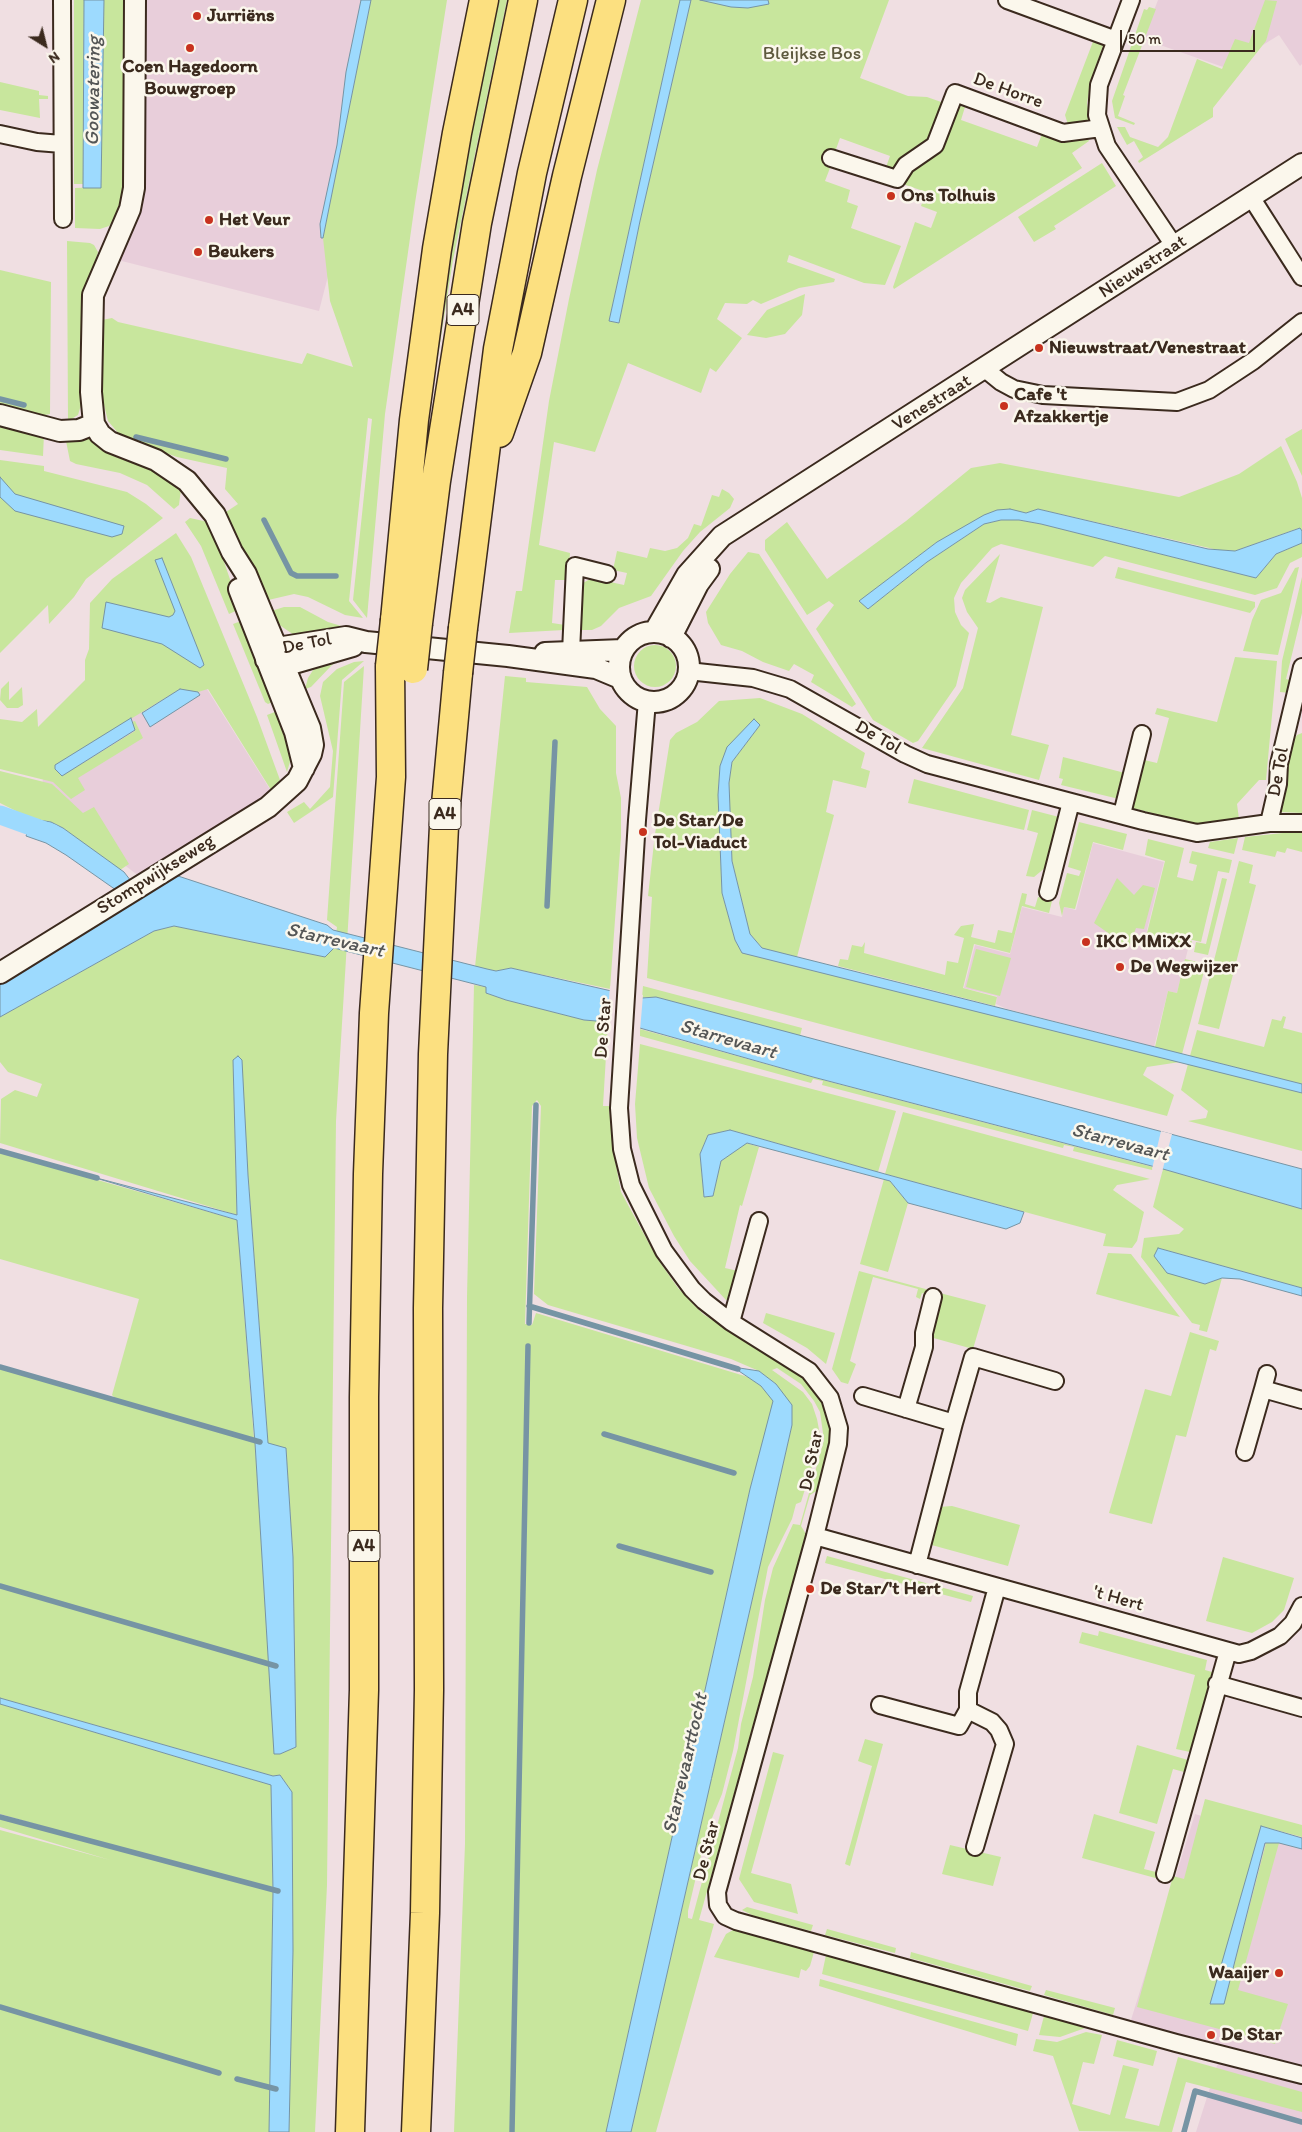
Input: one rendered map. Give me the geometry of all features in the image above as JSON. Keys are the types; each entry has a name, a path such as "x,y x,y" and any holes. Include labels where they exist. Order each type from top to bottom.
{"highway":[{"name":"A4","path":"350,2132 364,1690 364,1397 368,1184 379,951 391,777 406,621 415,411 437,249 484,0"},
{"name":"A4","path":"406,621 436,481 490,152 523,0"},
{"name":"A4","path":"416,2132 425,1913 429,1690 428,1308 437,966 444,826 463,628 484,474 498,349 532,173 573,0"},
{"name":"A4","path":"484,474 527,354 567,176 611,0"}],"street":[{"path":"62,0 62,219"},
{"path":"0,415 60,431 79,430 94,424 91,360 93,295 130,209 134,188 135,0"},
{"path":"1007,0 1116,40"},
{"path":"1131,0 1098,85 1097,115 1107,146 1175,247"},
{"name":"De Horre","path":"831,158 896,179 906,165 935,145 955,93 1063,134 1101,128"},
{"path":"0,134 37,142 62,144"},
{"name":"Nieuwstraat","path":"985,369 1302,164"},
{"path":"1251,197 1302,277"},
{"name":"Venestraat","path":"663,634 698,584 734,539 761,511 985,369 1001,382 1014,389 1044,395 1176,402 1209,390 1253,361 1302,322"},
{"name":"Stompwijkseweg","path":"0,973 268,807 297,781 304,768 275,658 246,574 232,552 215,515 187,481 156,460 110,442 100,434 94,424"},
{"path":"571,652 575,566 607,574"},
{"path":"663,634 685,651 688,670 681,688 674,695 666,699 647,701 631,693 620,678 618,669 623,650 636,636 663,634"},
{"name":"De Tol","path":"275,658 366,642 508,656 596,668 620,678"},
{"name":"De Tol","path":"508,656 623,650"},
{"name":"De Tol","path":"1269,823 1296,722 1302,667"},
{"name":"De Tol","path":"688,670 752,678 790,689 905,754 927,764 1071,802 1197,833 1269,823 1302,823"},
{"name":"De Star","path":"647,701 623,1032 620,1116 622,1149 631,1185 649,1224 681,1276 704,1301 731,1322 810,1371 830,1398 840,1428 838,1444 816,1536 717,1892 718,1905 725,1916 736,1921 1176,2044 1302,2075"},
{"path":"1122,814 1142,734"},
{"path":"1048,892 1071,802"},
{"path":"731,1322 759,1220"},
{"path":"906,1408 924,1347 924,1333 933,1297"},
{"path":"917,1565 973,1357 1055,1381"},
{"path":"1245,1452 1265,1382 1302,1400"},
{"path":"863,1396 954,1423"},
{"name":"'t Hert","path":"816,1536 1239,1654 1252,1651 1274,1639 1293,1623 1302,1606"},
{"path":"880,1705 959,1726 968,1710 968,1692 996,1586"},
{"path":"1165,1874 1217,1684 1228,1651"},
{"path":"1217,1684 1302,1708"},
{"path":"968,1710 992,1722 999,1730 1005,1744 974,1847"}],"shaded area":[{"path":"110,0 399,0 319,311 110,258"},
{"path":"1158,0 1302,0 1302,64 1300,66 1279,35 1226,68 1143,39"},
{"path":"195,670 271,791 263,799 140,877 79,830 40,814 44,765"},
{"name":"IKC MMiXX","path":"1093,843 1164,862 1145,938 1188,949 1177,993 1168,991 1154,1047 1007,1009 996,1004 997,996 964,988 975,945 1010,954 1022,907 1062,917 1064,907 1076,910"},
{"path":"1195,1814 1302,1846 1302,2132 1196,2132 1219,2059 1126,2036"}],"green space":[{"path":"74,0 84,0 83,184 74,184"},
{"path":"104,0 124,0 123,195 116,216 109,226 100,229 75,228 75,188 101,187"},
{"path":"371,0 447,0 415,203 385,414 367,618 353,600 372,419 368,418 349,601 363,618 345,615 308,597 294,594 264,601 226,512 238,504 225,489 227,468 177,457 132,441 119,434 108,421 102,397 102,320 112,318 118,322 302,364 307,353 353,367 330,301 323,238"},
{"path":"495,0 507,0 453,260 434,382 431,380 452,226"},
{"name":"Bleijkse Bos","path":"641,0 680,0 609,321 619,323 640,221 691,0 889,0 860,78 908,96 927,97 944,103 931,138 895,170 885,170 890,156 840,138 835,152 832,151 826,166 830,168 825,181 850,190 847,202 858,206 851,228 901,246 885,285 864,283 789,255 787,262 835,279 834,282 799,288 761,304 753,300 747,304 725,303 717,319 742,338 716,372 710,368 701,393 628,363 595,452 554,442 539,545 570,553 568,580 555,580 552,623 565,625 564,630 509,633 516,591 522,591 549,401 569,299 597,170"},
{"path":"1265,0 1277,1 1266,41 1213,108 1213,117 1139,163 1138,161 1143,157 1134,141 1127,145 1117,127 1125,127 1130,137 1158,147 1168,137 1197,59 1222,69 1235,39 1249,43"},
{"path":"1149,7 1156,9 1123,95 1125,96 1118,116 1135,123 1134,125 1115,118 1112,101 1144,9 1147,10"},
{"path":"1094,39 1104,43 1091,80 1087,103 1091,125 1069,128 1065,115"},
{"path":"0,82 39,91 39,95 48,96 48,99 39,99 40,118 0,110"},
{"path":"965,107 961,120 1037,147 1042,134 1061,142 1087,137 1089,141 1072,153 1082,168 894,289 893,287 915,222 931,228 937,212 921,206 926,192 903,184 909,168 956,108"},
{"path":"1102,163 1116,186 1054,226 1056,229 1034,242 1018,217"},
{"path":"67,241 90,243 94,245 98,252 82,305 81,405 78,415 68,421"},
{"path":"0,270 51,282 50,414 45,415 45,419 0,407"},
{"path":"805,294 802,315 785,334 766,338 747,335 767,310"},
{"path":"0,422 44,434 43,456 0,450"},
{"path":"1302,429 1302,476 1285,439"},
{"path":"91,439 105,452 159,472 181,489 179,505 174,509 147,485 120,473 76,464 70,461 66,441"},
{"path":"1281,446 1302,498 1302,531 1299,528 1235,551 1218,550 1038,509 1026,513 997,510 937,542 860,601 868,609 927,562 984,524 1001,520 1019,520 1041,524 1256,578 1276,554 1302,543 1302,557 1290,563 1277,588 1255,595 1105,556 1093,567 1001,544 992,548 961,583 954,598 955,612 961,625 969,633 956,686 918,741 913,743 873,720 816,629 834,605 829,601 807,615 765,550 765,540 787,522 827,579 906,521 971,468 1000,463 1179,497 1239,474"},
{"path":"0,460 44,466 44,471 127,492 163,518 86,579 74,597 49,624 48,605 0,653"},
{"path":"722,489 734,499 730,508 700,532 683,551 651,596 619,608 601,626 592,630 579,630 583,583 592,578 624,585 627,573 613,570 617,551 647,558 650,548 665,551 677,548 688,538 694,524 701,526 712,495 719,497"},
{"path":"190,518 208,522 215,535 240,609 229,614 201,546 185,522"},
{"path":"176,533 191,557 257,717 280,780 271,790 208,689 198,692 180,689 55,765 62,776 135,731 132,722 135,721 143,738 78,778 85,790 71,799 53,782 0,769 0,719 22,722 37,709 38,727 85,680 85,660 89,649 90,603 112,579"},
{"path":"748,552 759,554 856,704 852,707 811,682 814,675 794,664 789,671 763,662 742,651 721,645 708,623 706,612 730,574"},
{"path":"1000,554 986,602 990,603 1001,597 1043,607 1011,735 1049,745 1039,780 922,748 963,688 978,628 967,612 962,598 965,590"},
{"path":"1118,567 1255,602 1255,607 1250,613 1115,578"},
{"path":"1299,567 1278,655 1243,651 1252,620 1261,600 1281,593 1295,568"},
{"path":"1302,577 1302,613 1286,679 1293,681 1290,693 1280,692 1282,661"},
{"path":"284,607 300,607 328,622 355,630 303,636 294,635 281,626 268,612"},
{"path":"244,620 277,700 268,704 265,702 233,624"},
{"path":"655,645 670,651 676,666 670,681 655,687 640,681 634,666 640,651"},
{"path":"1235,657 1277,661 1266,780 1259,780 1237,804 1239,819 1211,823 1188,823 1133,808 1144,760 1157,763 1169,718 1155,714 1157,708 1217,722"},
{"path":"342,659 332,665 311,687 305,689 308,678 317,664"},
{"path":"364,661 342,680 333,797 294,823 287,812 304,802 310,809 330,787 333,751 320,696 323,682 337,669 354,662"},
{"path":"364,666 336,1121 327,1885 315,2132 289,2132 293,1951 292,1792 280,1775 273,1776 0,1698 0,1365 116,1399 112,1395 139,1299 0,1259 0,1152 237,1220 254,1439 142,1407 255,1443 270,1678 280,1754 296,1747 293,1557 286,1449 268,1443 248,1175 233,1060 237,1215 0,1143 1,1099 15,1090 37,1097 42,1084 8,1072 0,1062 0,1017 154,931 174,926 325,957 334,948 337,927 327,920 344,682"},
{"path":"505,676 526,678 526,682 587,687 600,709 616,726 616,773 621,798 621,837 610,989 511,968 496,971 475,967"},
{"path":"9,681 9,700 22,687 23,705 18,708 7,708 0,700 1,689"},
{"path":"760,698 802,714 865,753 861,768 870,771 866,788 833,780 826,812 834,815 797,957 762,948 750,934 732,861 729,783 732,762 760,725 720,766 718,795 722,893 735,940 742,953 1180,1062 1147,1067 1143,1075 1174,1095 1167,1116 647,978 652,897 648,896 655,834 670,740 676,733 697,722 719,701"},
{"path":"280,710 292,755 287,772 267,715"},
{"path":"1302,733 1302,813 1279,812 1290,745 1297,735"},
{"path":"1063,757 1125,773 1119,799 1061,785 1063,779 1059,778"},
{"path":"0,771 52,784 83,813 94,807 129,864 120,870 63,828 51,822 32,819 0,803"},
{"path":"914,779 1029,810 1024,830 908,803"},
{"path":"1032,810 1059,817 1046,867 1034,877 1026,876 1038,833 1027,830"},
{"path":"1079,822 1127,834 1123,850 1093,842 1075,909 1064,907 1062,916 1059,903 1067,873 1079,876 1081,871 1068,867"},
{"path":"1302,831 1302,852 1287,848 1285,853 1277,851 1275,857 1242,850 1245,837"},
{"path":"1238,838 1234,854 1208,848 1210,842"},
{"path":"1148,839 1184,848 1177,877 1193,881 1197,865 1189,863 1192,851 1232,860 1229,873 1218,871 1201,942 1163,933 1163,935 1192,941 1190,949 1146,937 1165,861 1145,855"},
{"path":"1239,861 1253,865 1249,883 1256,885 1219,1029 1198,1024"},
{"path":"1117,878 1134,895 1143,885 1155,888 1144,929 1136,928 1129,947 1113,943 1111,935 1094,923"},
{"path":"1222,878 1227,879 1208,955 1194,952 1196,942 1206,944"},
{"path":"1022,893 1027,894 1025,904 1035,907 1038,897 1052,901 1049,913 1022,906 1010,953 974,944 963,988 997,997 995,1006 838,966 840,959 848,960 852,945 862,947 865,942 864,953 945,975 947,961 958,963 964,938 954,935 961,926 974,924 971,937 995,943 998,930 1012,933"},
{"path":"976,949 1011,958 1000,996 966,987"},
{"path":"1185,959 1206,964 1182,1054 1155,1047 1168,991 1177,993"},
{"path":"474,985 486,987 486,993 506,1000 584,1020 608,1022 603,1106 609,1106 613,1149 621,1192 657,1258 678,1288 703,1314 806,1380 820,1399 830,1424 829,1450 818,1490 810,1495 801,1526 806,1534 699,1920 714,1924 656,2132 631,2132 792,1425 776,1384 759,1371 731,1359 548,1305 534,1294 541,1106 537,1100 532,1106 525,1324 532,1325 536,1313 748,1377 761,1386 774,1401 750,1489 606,2132 454,2132 465,1844 467,1297","holes":["777,1368 801,1384 820,1412 824,1440 800,1525 793,1524 773,1568 765,1600 753,1677 741,1724 738,1748 692,1919 688,1918 688,1911 707,1830 722,1794 733,1751 768,1567 792,1519 796,1504 801,1502 820,1435 812,1404 803,1392 772,1370"]},
{"path":"643,986 802,1028 800,1036 656,997 642,998"},
{"path":"1283,1016 1286,1017 1283,1028 1302,1033 1302,1084 1190,1056 1197,1030 1264,1047 1272,1019 1281,1021"},
{"path":"640,1029 823,1080 1153,1167 1152,1170 1073,1151 1074,1147 1064,1145 1063,1148 822,1085 823,1081 813,1079 811,1083 640,1036"},
{"path":"640,1044 896,1111 878,1172 730,1130 708,1135 700,1154 704,1197 713,1196 721,1161 746,1143 759,1147 742,1206 740,1205 725,1268 738,1271 729,1299 726,1300 690,1261 674,1236 649,1188 637,1138 635,1104"},
{"path":"1188,1064 1302,1093 1302,1151 1188,1121 1206,1118 1208,1111 1181,1090"},
{"path":"903,1112 1150,1179 1117,1185 1113,1190 1144,1212 1137,1241 1132,1248 1103,1246 1106,1234 885,1174"},
{"path":"1163,1169 1302,1209 1302,1288 1158,1248 1205,1284 1222,1278 1207,1332 1199,1330 1200,1325 1192,1323 1141,1257 1144,1238 1179,1234 1184,1229 1153,1207"},
{"path":"884,1179 890,1181 908,1203 888,1272 860,1264"},
{"path":"1108,1253 1131,1254 1180,1317 1096,1294"},
{"path":"859,1271 933,1291 932,1296 922,1293 920,1299 916,1297 918,1289 873,1277 850,1361 856,1364 848,1384 841,1382 832,1369"},
{"path":"936,1292 986,1305 973,1349 930,1337 941,1299"},
{"path":"766,1313 835,1333 826,1364 807,1348 763,1323"},
{"path":"1190,1332 1219,1341 1216,1351 1210,1349 1186,1437 1176,1435 1152,1524 1109,1513 1145,1389 1171,1396"},
{"path":"952,1506 1020,1525 1008,1566 928,1544 939,1507"},
{"path":"827,1556 973,1596 971,1602 825,1563"},
{"path":"1223,1557 1294,1578 1284,1610 1272,1622 1252,1633 1206,1621"},
{"path":"1099,1631 1207,1660 1205,1670 1212,1672 1190,1752 1176,1749 1195,1675 1079,1643 1082,1632 1098,1636"},
{"path":"0,1704 271,1785 273,1891 269,2132 0,2132 0,1830 110,1860 0,1827 0,1819 200,1871 0,1814"},
{"path":"865,1739 883,1744 850,1866 845,1864 872,1766 858,1761"},
{"path":"1137,1745 1188,1760 1184,1772 1173,1769 1157,1824 1119,1813"},
{"path":"773,1752 784,1755 751,1873 791,1884 798,1914 754,1902 739,1879"},
{"path":"1205,1799 1302,1825 1302,1837 1261,1826 1224,2004 1266,1843 1279,1843 1238,1990 1288,2004 1275,2044 1137,2007 1173,1876 1184,1879"},
{"path":"1094,1814 1155,1832 1144,1869 1160,1873 1159,1879 1082,1858"},
{"path":"950,1845 1001,1857 993,1886 942,1874"},
{"path":"747,1907 813,1925 811,1931 754,1916 742,1910"},
{"path":"827,1929 896,1948 895,1953 825,1935"},
{"path":"733,1930 814,1952 810,1966 806,1971 801,1969 799,1978 714,1957 726,1934"},
{"path":"911,1952 1032,1986 1030,1991 910,1958"},
{"path":"826,1955 1033,2013 1028,2031 822,1974"},
{"path":"820,1979 1018,2034 1016,2046 819,1986"},
{"path":"1046,1990 1115,2008 1113,2015 1044,1995"},
{"path":"1044,2016 1088,2027 1060,2037 1039,2035"},
{"path":"1086,2032 1102,2035 1094,2064 1083,2062 1072,2104 1110,2115 1123,2065 1139,2069 1125,2118 1159,2126 1178,2057 1302,2092 1302,2112 1186,2082 1172,2132 1079,2131 1053,2056 1033,2051 1036,2039 1057,2042"},
{"path":"1117,2040 1157,2051 1153,2066 1113,2056"}],"water":[{"name":"Goowatering","path":"84,0 104,0 101,188 83,188"},
{"path":"361,0 371,0 323,238 321,238 320,224 337,145 346,72"},
{"path":"680,0 691,0 640,221 619,323 609,321"},
{"path":"700,0 768,0 769,4 748,8 731,7"},
{"path":"0,477 15,494 124,526 122,534 112,537 15,511 0,497"},
{"path":"1010,509 1026,513 1038,509 1208,549 1235,551 1300,528 1302,531 1302,543 1276,554 1256,578 1041,524 1019,520 1001,520 984,524 927,562 868,609 859,601 937,542 984,515 997,510"},
{"path":"162,558 203,662 204,665 200,668 162,644 102,628 106,602 169,617 173,615 175,611 155,560"},
{"path":"180,689 198,692 200,695 150,727 142,713"},
{"path":"131,718 135,730 62,776 55,769 55,765"},
{"path":"754,719 760,725 732,762 729,783 732,861 750,934 762,948 1302,1084 1302,1093 742,953 735,940 722,893 718,795 720,766 727,747"},
{"name":"Starrevaart","path":"32,819 51,822 63,828 124,872 131,881 175,875 327,925 333,930 496,971 511,968 642,998 656,997 1302,1169 1302,1209 1163,1169 813,1077 608,1019 608,1022 584,1020 506,1000 486,993 486,987 334,948 325,957 174,926 154,931 0,1017 0,982 130,905 116,890 66,855 46,843 26,836"},
{"path":"238,1056 242,1060 248,1175 268,1443 286,1448 293,1557 296,1747 280,1754 274,1754 255,1443 237,1220 89,1176 237,1215 233,1060"},
{"path":"730,1130 1024,1212 1020,1223 1006,1229 908,1203 890,1181 747,1143 721,1161 713,1196 704,1197 700,1154 708,1135"},
{"path":"1158,1248 1302,1288 1302,1296 1240,1279 1222,1278 1205,1284 1167,1273 1154,1256"},
{"path":"733,1367 759,1371 776,1384 792,1405 792,1425 631,2132 606,2132 750,1489 773,1401 761,1386"},
{"path":"0,1698 273,1776 280,1775 292,1792 293,1951 289,2132 269,2132 273,1891 271,1785 0,1704"},
{"path":"1261,1826 1302,1838 1302,1849 1279,1843 1265,1843 1224,2004 1210,2004"}],"pier":[{"path":"610,986 643,995 640,1031 610,1022 607,1024"},
{"path":"1161,1131 1172,1134 1162,1172 1152,1169"}],"waterway":[{"path":"0,399 24,405"},
{"path":"136,437 226,459"},
{"path":"264,520 291,573 297,576 336,576"},
{"path":"547,906 555,742"},
{"path":"0,815 53,834"},
{"path":"529,1323 536,1105"},
{"path":"0,1151 97,1178"},
{"path":"529,1306 738,1369"},
{"path":"512,2132 528,1346"},
{"path":"0,1367 260,1442"},
{"path":"604,1434 734,1473"},
{"path":"619,1546 711,1572"},
{"path":"0,1586 276,1666"},
{"path":"0,1817 278,1891"},
{"path":"0,2007 219,2073"},
{"path":"237,2079 276,2089"},
{"path":"1184,2132 1195,2091 1302,2122"}],"place":[{"name":"Jurriëns","path":"197,16"},
{"name":"Coen Hagedoorn Bouwgroep","path":"190,48"},
{"name":"Ons Tolhuis","path":"891,196"},
{"name":"Het Veur","path":"209,220"},
{"name":"Beukers","path":"198,252"},
{"name":"Nieuwstraat/Venestraat","path":"1039,348"},
{"name":"Cafe 't Afzakkertje","path":"1004,406"},
{"name":"De Star/De Tol-Viaduct","path":"643,832"},
{"name":"IKC MMiXX","path":"1086,942"},
{"name":"De Wegwijzer","path":"1120,967"},
{"name":"De Star/'t Hert","path":"810,1589"},
{"name":"Waaijer","path":"1279,1973"},
{"name":"De Star","path":"1211,2035"}],"water label":[{"name":"Starrevaarttocht","path":"686,1764"}]}
